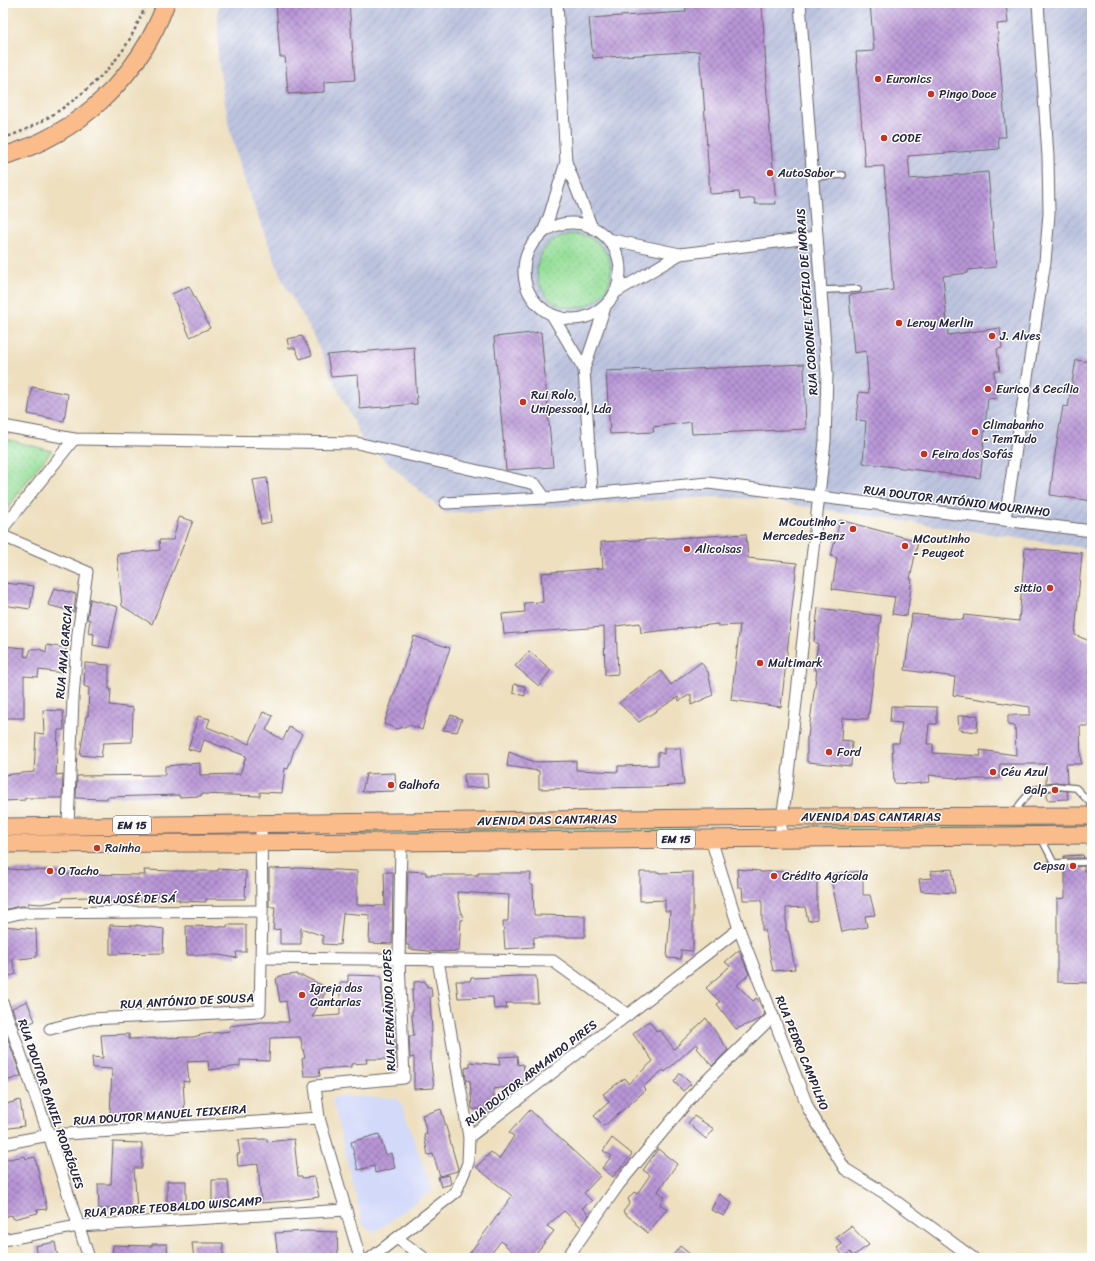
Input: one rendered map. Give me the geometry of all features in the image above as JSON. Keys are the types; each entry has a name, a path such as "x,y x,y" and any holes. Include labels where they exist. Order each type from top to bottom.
{"main road":[{"path":"3,148 59,123 78,110 102,89 131,54 157,3"},
{"path":"3,156 30,147 45,140 73,123 94,107 119,82 140,55 156,27 166,3"},
{"name":"AVENIDA DAS CANTARIAS","path":"3,827 782,817 1092,816"},
{"path":"677,839 705,830 769,828 782,817"},
{"name":"AVENIDA DAS CANTARIAS","path":"3,844 401,842 1092,835"}],"street":[{"path":"557,3 566,162 592,228"},
{"name":"RUA CORONEL TEÓFILO DE MORAIS","path":"780,838 825,442 827,374 800,3"},
{"path":"1005,519 1044,262 1049,214 1048,157 1038,3"},
{"path":"566,162 549,217 542,234 532,246 525,261 525,277 529,292 539,306 552,315 566,318 580,318 593,314 605,307"},
{"path":"542,234 556,226 568,224 580,224 592,228 608,239 616,251 620,264 620,278 616,292 605,307 584,369 592,494"},
{"path":"608,239 680,254 817,237"},
{"path":"616,292 680,254"},
{"path":"552,315 584,369"},
{"path":"3,426 74,438 357,443 535,484 545,498"},
{"path":"3,528 74,438"},
{"name":"RUA DOUTOR ANTÓNIO MOURINHO","path":"446,502 545,498 708,483 1092,531"},
{"name":"RUA ANA GARCIA","path":"3,536 86,572 78,633 73,691 68,826"},
{"name":"RUA ANTÓNIO DE SOUSA","path":"50,1029 90,1019 260,1011 262,911 260,842 261,823"},
{"name":"RUA PEDRO CAMPILHO","path":"711,839 739,929 809,1110 845,1169 886,1194 973,1258"},
{"name":"RUA FERNÃNDO LOPES","path":"360,1258 319,1118 315,1086 404,1078 400,960 401,842"},
{"name":"RUA JOSÉ DE SÁ","path":"3,917 20,913 262,911"},
{"name":"RUA DOUTOR ARMANDO PIRES","path":"371,1258 456,1192 468,1164 470,1137 739,929"},
{"path":"261,958 553,961 628,1015"},
{"path":"438,960 470,1137"},
{"name":"RUA DOUTOR DANIEL RODRÍGUES","path":"3,1004 89,1258"},
{"path":"567,1258 619,1184 698,1089 773,1016"},
{"name":"RUA DOUTOR MANUEL TEIXEIRA","path":"3,1144 48,1135 319,1118"},
{"name":"RUA PADRE TEOBALDO WISCAMP","path":"3,1240 78,1226 346,1210"},
{"path":"397,1238 424,1258"}],"lane":[{"path":"812,177 843,175"},
{"path":"821,290 858,289"},
{"path":"1013,817 1020,804 1032,790 1055,786 1076,788 1092,805"},
{"path":"1040,835 1054,863 1092,862"}],"path":[{"path":"3,138 15,135 39,124 86,91 125,47 147,3"},
{"path":"115,67 129,48 143,22"}],"shaded area":[{"path":"218,3 1092,3 1092,549 762,499 712,497 445,513 362,440 308,325 283,282 243,177 229,127 218,60"},
{"path":"339,1096 396,1098 400,1101 432,1190 374,1233 363,1225 332,1099"}],"green space":[{"path":"574,234 595,240 605,250 611,271 605,292 595,302 574,308 553,302 543,292 537,271 543,250 553,240"},
{"path":"3,438 52,451 32,474 3,515"},
{"path":"1092,823 1092,829 811,831 811,826"},
{"path":"696,827 662,832 546,834 546,828"},
{"path":"538,828 538,833 353,835 353,832 380,830"},
{"path":"225,830 225,836 3,838 3,833"}],"building":[{"path":"276,3 349,3 355,80 324,82 324,92 288,94 285,57 280,57"},
{"path":"685,3 742,3 742,7 762,6 766,82 776,204 755,204 754,198 740,200 739,192 710,194 703,87 702,88 699,51 593,58 589,18 686,12"},
{"path":"870,3 1006,3 1008,23 997,24 1006,137 998,137 999,149 908,156 910,179 988,172 996,267 968,270 968,273 943,276 948,335 1000,328 1002,348 997,349 1000,371 994,371 996,399 988,398 980,478 863,463 866,421 856,420 859,392 869,393 866,351 854,353 849,295 893,290 884,166 865,167 856,52 874,51"},
{"path":"189,286 210,328 190,337 172,294"},
{"name":"Rui Rolo, Unipessoal, Lda","path":"541,332 553,467 506,470 494,337"},
{"path":"302,336 312,355 300,359 295,348 289,348 287,339"},
{"path":"414,347 417,404 360,409 358,375 331,377 327,355"},
{"path":"1076,360 1092,362 1092,501 1050,495 1063,406 1068,407"},
{"path":"804,364 806,429 692,434 691,422 653,427 654,432 610,434 606,371 650,369 650,371"},
{"path":"32,387 68,394 64,421 28,414"},
{"path":"267,478 271,522 261,524 253,480"},
{"path":"179,517 193,521 152,624 122,606 117,554 160,550 159,540 173,540"},
{"path":"840,520 918,541 910,579 912,579 907,616 892,614 895,597 832,589 837,558 831,556"},
{"path":"746,534 748,558 797,563 781,707 731,700 740,625 718,626 718,624 641,633 640,623 616,626 618,674 605,675 604,627 504,634 502,614 525,612 524,603 543,602 541,573 603,568 601,542"},
{"path":"1025,548 1082,553 1075,635 1092,642 1092,653 1089,652 1090,726 1080,726 1081,764 1066,764 1067,783 1046,783 1046,764 1000,764 999,779 972,780 929,775 930,782 913,784 894,783 892,743 899,743 902,723 890,722 891,706 937,707 937,724 929,724 927,744 933,744 933,753 981,756 980,750 1016,755 1015,726 1008,725 1008,715 1030,715 1030,707 953,695 955,677 905,670 912,614 963,620 964,615 1019,621"},
{"path":"4,583 34,586 30,609 3,605"},
{"path":"54,588 76,594 74,612 48,605"},
{"path":"90,599 118,607 109,648 93,645 94,634 88,633 90,620 87,619"},
{"path":"818,608 881,616 868,719 842,718 841,740 852,741 851,766 807,762 807,737 817,670 814,670 818,644 814,642"},
{"path":"414,636 450,648 422,730 410,725 397,729 384,724"},
{"path":"47,645 66,648 63,673 39,670 38,677 24,676 24,718 3,718 3,646 25,648 24,656 28,657 31,649 39,649 46,652"},
{"path":"529,651 551,670 539,686 515,666"},
{"path":"701,662 708,672 713,695 691,705 691,694 679,701 678,697 639,722 619,703 661,671 671,685"},
{"path":"85,663 109,665 109,689 111,689 110,705 133,708 132,742 103,743 101,757 80,755 86,716 88,716 89,688 84,686"},
{"path":"514,684 525,686 525,696 513,693"},
{"path":"43,710 63,711 64,730 58,730 56,775 63,774 62,798 25,798 25,800 3,801 3,775 34,772 36,733 44,734"},
{"path":"263,712 273,716 266,730 283,740 289,727 302,734 294,750 288,769 285,768 282,793 260,792 260,796 201,794 201,796 179,797 179,795 107,797 107,799 76,798 77,776 165,775 165,766 200,763 200,775 240,774 246,756 204,740 200,752 188,749 198,716 210,719 207,727 249,744"},
{"path":"451,715 462,719 457,732 443,730"},
{"path":"978,715 977,732 959,730 958,716"},
{"path":"664,748 680,748 684,785 660,787 539,789 539,771 507,766 509,752 534,762 576,761 576,770 618,772 618,766 658,765 658,752 664,754"},
{"path":"395,773 396,791 362,792 366,774"},
{"path":"464,774 487,774 488,787 465,788"},
{"path":"1055,790 1067,791 1068,799 1047,800 1047,792"},
{"path":"1083,855 1084,858 1064,858 1064,856"},
{"path":"1084,866 1084,871 1092,871 1092,983 1057,982 1057,899 1065,898 1065,867"},
{"path":"300,868 357,871 357,905 385,906 384,872 393,872 392,944 369,943 370,915 343,913 340,945 323,944 323,936 301,928 301,944 280,944 280,929 273,930 275,907 269,907 269,869"},
{"path":"3,869 61,871 61,874 145,875 144,870 218,871 218,869 246,871 245,899 206,899 206,902 179,901 179,899 110,902 110,896 63,898 63,900 41,904 28,903 28,906 19,906 3,910"},
{"path":"737,869 760,872 791,871 791,874 817,874 817,919 808,921 805,907 786,908 786,931 788,931 795,969 773,971 765,930 762,930 762,900 743,900 742,887 738,887"},
{"path":"952,869 955,893 921,891 919,879 932,878 931,871"},
{"path":"408,871 426,872 426,875 531,873 530,885 533,885 534,915 585,916 585,937 534,937 533,947 505,949 503,921 508,921 509,895 457,892 463,920 461,920 459,951 438,952 409,949 409,945 406,945"},
{"path":"863,871 863,895 870,895 875,915 865,916 867,927 842,932 830,874"},
{"path":"640,872 693,872 693,951 681,950 681,959 667,958 670,911 665,911 665,900 640,901"},
{"path":"110,925 136,925 164,929 163,953 110,954"},
{"path":"227,925 246,925 246,952 236,952 237,958 218,955 187,955 186,926 227,927"},
{"path":"3,926 36,929 37,957 20,959 12,958 16,974 3,978"},
{"path":"739,950 749,974 737,985 753,1001 757,998 765,1014 760,1019 736,1029 717,1004 720,1002 706,988 730,966 725,962"},
{"path":"297,974 297,976 303,976 328,988 312,1017 340,1015 340,982 348,982 348,975 382,976 382,1010 390,1009 390,1016 393,1015 396,1062 392,1063 390,1059 366,1059 367,1063 351,1064 351,1067 319,1069 320,1076 304,1076 302,1059 305,1058 300,1037 270,1038 269,1061 240,1060 240,1066 209,1070 208,1061 187,1062 189,1082 183,1081 185,1116 152,1116 152,1114 110,1115 112,1069 93,1068 92,1057 103,1058 101,1035 129,1034 129,1039 193,1037 230,1031 229,1026 262,1022 289,1022 286,1001 280,1002 276,979 280,976"},
{"path":"536,976 538,1003 506,1003 507,1008 494,1009 493,997 458,998 456,981 470,981 471,978"},
{"path":"425,981 427,987 431,987 432,996 430,997 432,1032 431,1063 434,1088 414,1089 414,1057 410,1058 409,1036 414,1036 412,989 414,989 414,982"},
{"path":"27,1001 35,1021 19,1028 12,1008"},
{"path":"706,1018 728,1050 712,1066 697,1048 699,1046 696,1044 665,1072 663,1070 643,1087 646,1090 604,1126 594,1116 609,1102 603,1094 625,1078 628,1084 653,1061 633,1034 649,1021 657,1032 660,1030 674,1049"},
{"path":"3,1025 21,1076 3,1082"},
{"path":"517,1056 518,1065 523,1064 525,1081 514,1082 514,1086 494,1089 494,1109 472,1109 470,1081 466,1080 465,1068 470,1067 470,1062 500,1065 499,1057"},
{"path":"680,1073 691,1084 683,1091 674,1082"},
{"path":"20,1100 24,1126 3,1129 3,1105"},
{"path":"441,1109 458,1169 457,1171 440,1176 433,1154 428,1155 424,1135 427,1134 422,1115"},
{"path":"530,1110 600,1176 584,1193 592,1201 582,1208 589,1215 581,1227 564,1211 547,1226 554,1231 537,1252 544,1258 519,1258 501,1241 488,1258 466,1258 512,1196 476,1167 491,1152 499,1159 514,1136 509,1133"},
{"path":"694,1116 714,1129 706,1139 688,1123"},
{"path":"379,1134 386,1155 391,1153 395,1168 375,1173 374,1166 358,1170 351,1142"},
{"path":"612,1138 632,1154 613,1177 602,1168 612,1156 603,1151"},
{"path":"267,1139 267,1142 294,1139 298,1176 302,1176 302,1178 315,1177 319,1197 261,1203 258,1164 238,1166 237,1154 240,1154 238,1140"},
{"path":"113,1142 142,1143 142,1168 134,1168 137,1209 99,1209 98,1184 111,1184"},
{"path":"658,1149 677,1164 658,1191 665,1197 660,1204 667,1209 648,1233 623,1212 630,1203 628,1199 634,1192 637,1194 650,1175 643,1170"},
{"path":"25,1156 26,1159 35,1157 47,1209 37,1210 38,1213 13,1219 12,1215 3,1217 3,1160"},
{"path":"449,1175 451,1184 441,1187 438,1177"},
{"path":"212,1180 228,1180 230,1207 212,1207"},
{"path":"167,1181 186,1181 186,1208 167,1209"},
{"path":"719,1194 732,1203 724,1216 711,1210"},
{"path":"851,1226 869,1245 853,1256 850,1252 844,1257 837,1248 842,1244 836,1237"},
{"path":"306,1231 337,1232 338,1258 278,1258 275,1233"},
{"path":"55,1242 58,1258 37,1258 35,1246"},
{"path":"192,1243 223,1243 223,1258 194,1258"},
{"path":"152,1244 167,1244 168,1258 112,1258 113,1245 152,1246"},
{"path":"680,1246 695,1258 671,1258"}],"place":[{"name":"Euronics","path":"878,79"},
{"name":"Pingo Doce","path":"931,94"},
{"name":"CODE","path":"884,138"},
{"name":"AutoSabor","path":"770,173"},
{"name":"Leroy Merlin","path":"899,323"},
{"name":"J. Alves","path":"992,336"},
{"name":"Eurico & Cecília","path":"988,389"},
{"name":"Rui Rolo, Unipessoal, Lda","path":"523,402"},
{"name":"Climabanho - TemTudo","path":"975,432"},
{"name":"Feira dos Sofás","path":"924,454"},
{"name":"MCoutinho - Mercedes-Benz","path":"853,529"},
{"name":"MCoutinho - Peugeot","path":"905,546"},
{"name":"Alicoisas","path":"687,549"},
{"name":"sittio","path":"1050,588"},
{"name":"Multimark","path":"760,663"},
{"name":"Ford","path":"829,752"},
{"name":"Céu Azul","path":"993,772"},
{"name":"Galhofa","path":"391,785"},
{"name":"Galp","path":"1055,790"},
{"name":"Rainha","path":"97,848"},
{"name":"Cepsa","path":"1073,866"},
{"name":"O Tacho","path":"50,871"},
{"name":"Crédito Agrícola","path":"774,876"},
{"name":"Igreja das Cantarias","path":"302,995"}]}
